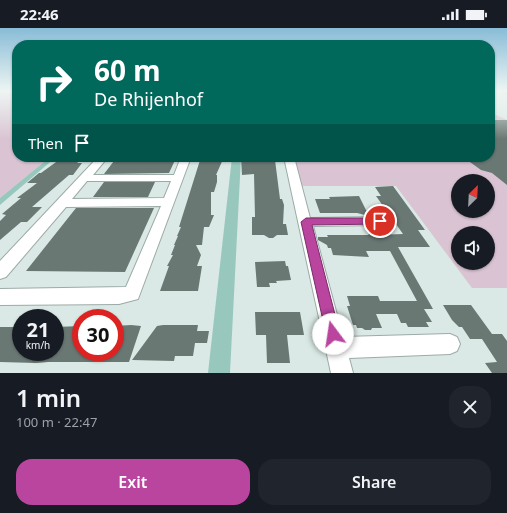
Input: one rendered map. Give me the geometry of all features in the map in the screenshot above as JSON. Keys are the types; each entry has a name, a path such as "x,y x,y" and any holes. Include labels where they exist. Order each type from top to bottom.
{"street":[{"path":"0,272 99,162"},
{"path":"0,297 119,296 132,294 184,162"},
{"path":"290,162 342,373"},
{"path":"84,178 178,178"},
{"path":"62,203 169,202"},
{"path":"306,222 380,221"},
{"path":"336,348 450,344"}],"shaded area":[{"path":"0,107 12,107 12,162 44,162 0,198"},
{"path":"495,114 507,120 507,288 472,288 459,270 495,270 495,226 451,226 451,260 396,186 302,186 295,162 495,162"},
{"path":"44,162 50,162 0,205 0,198"},
{"path":"231,162 241,162 230,373 208,373"}],"building":[{"path":"495,120 507,120 507,185 492,173 481,170 470,162 495,162"},
{"path":"56,162 82,163 73,175 69,175 32,207 42,207 27,222 21,222 0,240 0,221 6,215 2,214 21,198 17,198 37,183 27,183"},
{"path":"113,162 174,162 169,173 104,174"},
{"path":"199,162 222,162 216,175 217,182 214,192 211,192 211,215 214,215 209,227 204,227 202,245 196,245 201,255 197,266 202,266 198,291 160,291 169,266 167,266 173,255 171,255 181,227 179,227"},
{"path":"241,162 275,162 280,199 282,199 284,205 283,224 286,224 288,235 277,235 273,238 269,238 264,235 252,235 252,217 255,217 254,174 242,175"},
{"path":"104,182 155,182 148,197 93,197"},
{"path":"393,186 425,230 418,230 430,247 398,247 433,309 424,309 432,322 426,322 429,327 408,327 406,323 401,323 397,314 376,314 382,328 365,330 362,328 357,328 356,325 353,325 347,306 350,306 347,296 378,296 380,301 417,301 390,251 366,251 369,257 333,255 331,248 328,248 327,245 318,240 318,237 328,237 327,235 368,235 370,233 375,235 403,234 376,196 381,196 375,187"},
{"path":"359,196 369,216 357,213 320,213 315,199 330,199 329,197"},
{"path":"76,208 154,208 125,272 26,271"},
{"path":"285,261 286,266 288,266 291,280 269,283 270,287 257,287 255,262"},
{"path":"443,305 471,305 492,334 502,334 507,341 507,373 492,373 485,363 497,362 482,339 470,339 462,327 459,327 452,320"},
{"path":"255,312 300,312 304,335 287,335 290,363 267,363 266,335 256,335"},
{"path":"124,325 141,326 129,362 0,362 0,327 12,327 12,361 64,361 64,327 72,326 72,361 124,361"},
{"path":"198,325 197,331 209,331 207,343 195,343 193,356 175,356 174,361 132,360 157,326"}],"route":[{"path":"333,334 306,222 380,221"}]}
